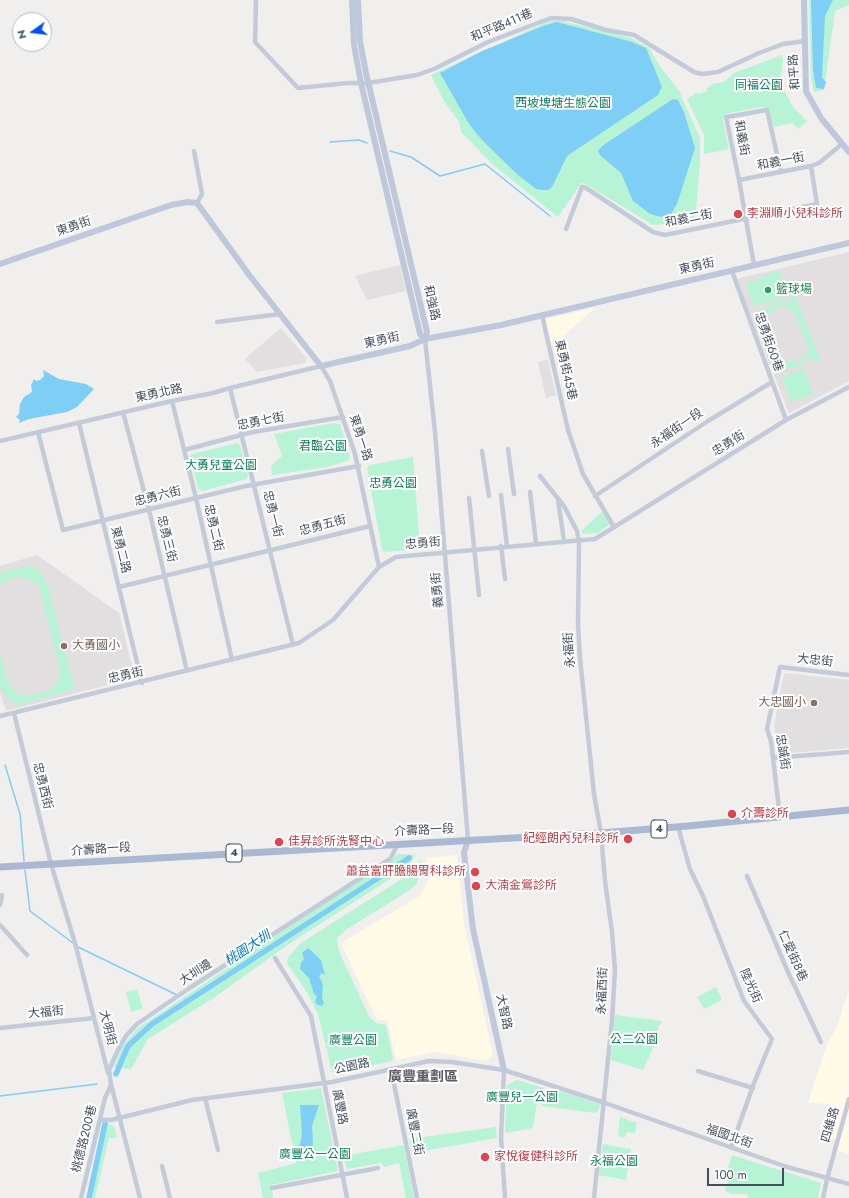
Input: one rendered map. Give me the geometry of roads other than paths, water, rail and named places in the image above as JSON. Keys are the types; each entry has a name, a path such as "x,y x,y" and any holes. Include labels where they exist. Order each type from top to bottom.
{"main road":[{"name":"介壽路一段","path":"0,867 601,833 849,810"}],"street":[{"name":"和平路411巷","path":"256,0 255,42 298,88 348,83 364,83 417,75 488,42 551,18 571,19 606,30 634,36 694,72 702,74 718,72 759,53 783,44 805,41"},
{"name":"和強路","path":"352,0 354,45 427,332 425,339"},
{"name":"和強路","path":"358,0 364,83"},
{"name":"和平路","path":"804,0 806,90 821,118 849,152"},
{"name":"和義街","path":"754,266 739,180 726,118 767,110 781,172"},
{"name":"和義一街","path":"739,180 811,166 819,163 842,144"},
{"path":"194,151 202,194 197,203 321,366"},
{"name":"和義二街","path":"566,229 582,187 586,188 657,234 665,235 817,204 811,166"},
{"name":"東勇街","path":"0,264 171,205 197,203"},
{"name":"東勇街","path":"321,366 410,346 425,339 542,316 849,243"},
{"name":"忠勇街60巷","path":"732,271 786,420"},
{"path":"217,322 280,314"},
{"name":"東勇街45巷","path":"542,316 568,430 583,474 614,527"},
{"name":"義勇街","path":"425,339 445,552 468,840"},
{"name":"東勇北路","path":"0,441 123,412 213,393 321,366"},
{"name":"東勇一路","path":"321,366 330,381 359,466 379,567"},
{"name":"永福街一段","path":"595,496 708,421 772,382"},
{"name":"忠勇街","path":"0,716 142,683 299,643 334,620 379,567 396,557 501,546 596,539 786,420 849,387"},
{"name":"忠勇一街","path":"230,388 293,645"},
{"name":"忠勇二街","path":"172,401 212,565 232,660"},
{"name":"忠勇三街","path":"123,412 149,510 187,671"},
{"name":"忠勇七街","path":"184,450 242,435 343,417"},
{"name":"東勇二路","path":"79,422 142,683"},
{"name":"忠勇六街","path":"38,432 63,530 254,484 359,466"},
{"path":"508,449 514,494"},
{"path":"482,451 489,496"},
{"name":"永福街","path":"540,476 564,506 577,531 579,541 578,625 580,658 594,794 601,833"},
{"path":"530,492 536,543"},
{"path":"501,495 508,546"},
{"path":"469,498 479,595"},
{"path":"558,500 564,541"},
{"name":"忠勇五街","path":"119,587 370,526"},
{"path":"501,546 505,579"},
{"name":"大忠街","path":"780,667 849,675"},
{"name":"忠誠街","path":"780,667 768,729 772,741 779,809 782,817"},
{"name":"忠勇西街","path":"14,713 51,864"},
{"path":"773,758 849,752"},
{"name":"陸光街","path":"678,827 690,869 744,1001 772,1039 731,1148"},
{"name":"永福西街","path":"594,1198 605,1103 615,970 601,833"},
{"name":"大智路","path":"468,840 464,853 473,930 504,1070 501,1138 505,1198"},
{"name":"大圳邊","path":"111,1085 109,1070 112,1062 126,1036 137,1024 390,859 398,844"},
{"name":"大明街","path":"51,864 76,945 140,1198"},
{"name":"仁愛街8巷","path":"747,876 788,972 821,1042"},
{"path":"0,905 2,895"},
{"path":"0,926 27,955"},
{"name":"廣豐路","path":"274,958 311,1016 347,1198"},
{"name":"大福街","path":"0,1028 94,1018"},
{"name":"公園路","path":"100,1120 120,1118 192,1100 324,1083 429,1061 452,1062 504,1070 605,1103"},
{"name":"廣豐二街","path":"391,1069 417,1198"},
{"path":"698,1071 753,1088"},
{"name":"桃德路200巷","path":"80,1198 105,1098 111,1085"},
{"path":"205,1098 218,1150"},
{"name":"四維路","path":"823,1198 849,1099"},
{"name":"福國北街","path":"605,1103 731,1148 827,1179 849,1184"},
{"path":"162,1166 170,1198"},
{"path":"272,1188 378,1168"}],"water":[{"path":"811,0 833,0 825,16 822,78 826,82 824,89 816,88 813,70"},
{"path":"557,22 632,42 646,48 662,87 658,95 567,156 552,187 548,190 542,190 536,189 518,175 482,140 469,124 440,73 480,52 543,26"},
{"path":"673,99 678,100 684,112 695,148 677,204 671,214 661,217 650,214 633,201 621,173 600,155 598,151 602,146"},
{"path":"43,370 59,379 86,384 94,389 77,407 67,412 29,419 19,423 20,420 16,417 19,414 20,404 24,397 32,392 31,385 34,379 36,381 40,380 44,376"},
{"path":"308,948 321,960 325,975 322,973 319,976 323,985 322,998 324,1003 322,1006 315,1002 317,996 314,994 309,978 300,969 301,963 304,959 302,953"},
{"path":"300,1105 319,1105 312,1126 313,1143 311,1154 305,1157 300,1155 298,1151 302,1136"}],"waterway":[{"path":"330,142 359,140 367,143"},
{"path":"390,151 411,157 440,176 485,164 550,216"},
{"path":"5,765 20,814 24,861"},
{"name":"桃園大圳","path":"116,1074 128,1046 152,1024 409,858"},
{"path":"25,870 30,911 73,943"},
{"path":"78,947 177,995"},
{"path":"0,1096 97,1084"},
{"name":"桃園大圳","path":"89,1198 105,1124"}],"place":[{"name":"李淵順小兒科診所","path":"738,214"},
{"name":"籃球場","path":"768,290"},
{"name":"大勇國小","path":"64,646"},
{"name":"大忠國小","path":"814,703"},
{"name":"介壽診所","path":"732,814"},
{"name":"紀經朗內兒科診所","path":"628,839"},
{"name":"佳昇診所洗腎中心","path":"279,842"},
{"name":"蕭益富肝膽腸胃科診所","path":"475,872"},
{"name":"大湳金鶯診所","path":"476,886"},
{"name":"家悅復健科診所","path":"485,1157"}],"district":[{"name":"廣豐重劃區","path":"423,1078"}],"park label":[{"name":"同福公園","path":"759,86"},
{"name":"西坡埤塘生態公園","path":"563,104"},
{"name":"君臨公園","path":"323,447"},
{"name":"大勇兒童公園","path":"221,466"},
{"name":"忠勇公園","path":"393,484"},
{"name":"公二公園","path":"634,1040"},
{"name":"廣豐公園","path":"353,1041"},
{"name":"廣豐兒一公園","path":"522,1098"},
{"name":"廣豐公一公園","path":"315,1155"},
{"name":"永福公園","path":"614,1162"}]}
